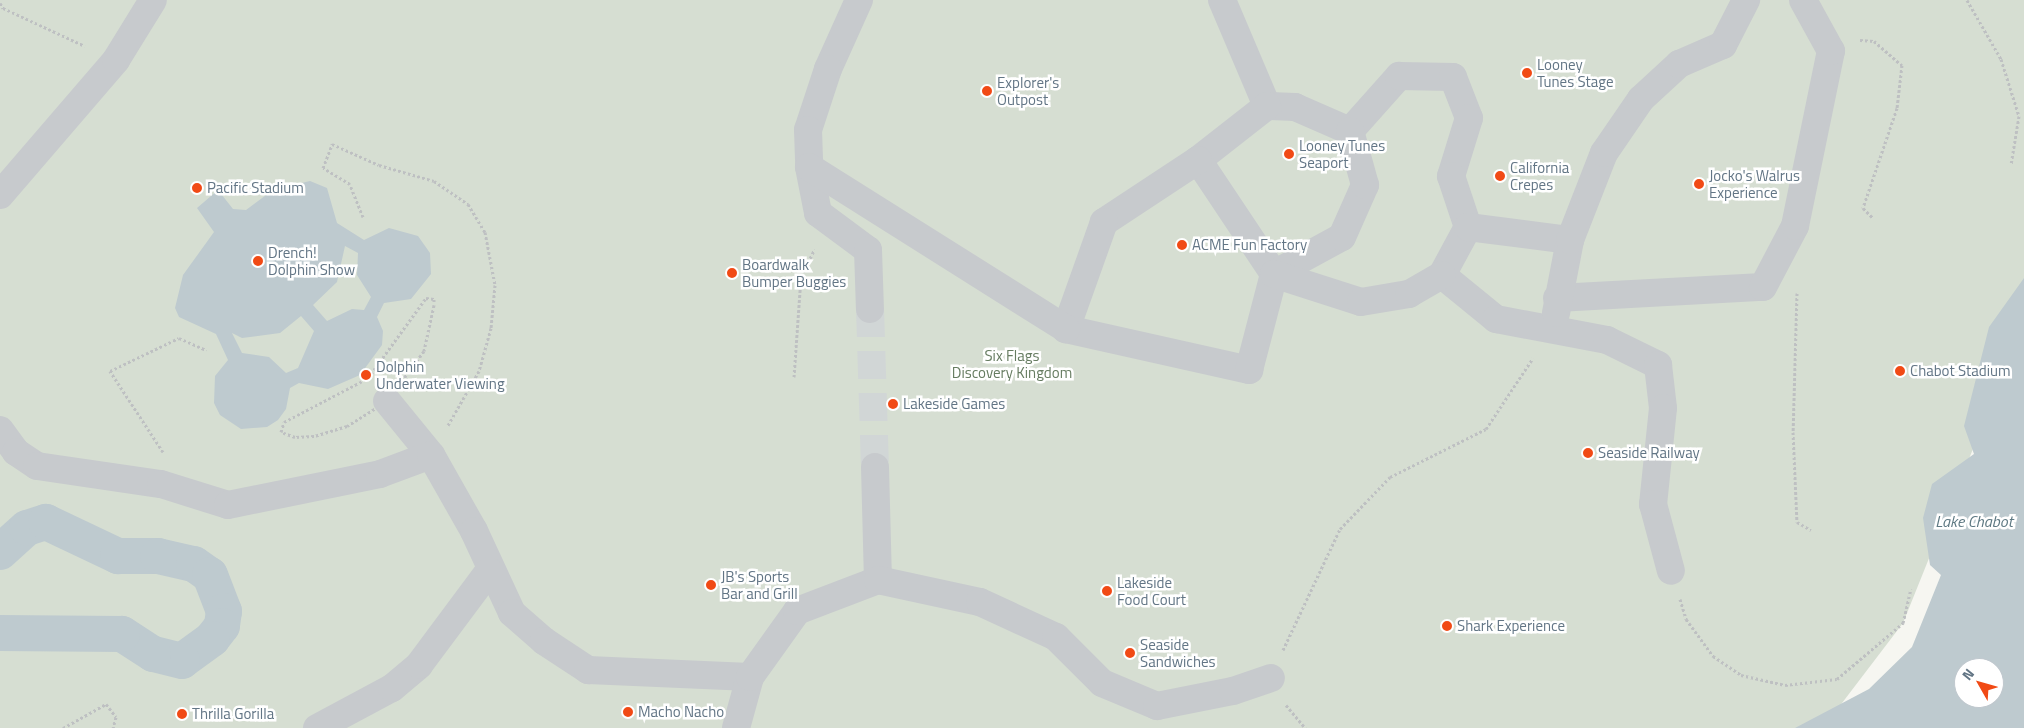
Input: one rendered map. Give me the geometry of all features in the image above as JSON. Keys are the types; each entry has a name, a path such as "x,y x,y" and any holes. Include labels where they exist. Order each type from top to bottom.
{"street":[{"path":"0,195 116,60 153,0"},
{"path":"859,0 828,69 808,130 809,167 818,213 868,250 870,309"},
{"path":"1222,0 1267,106"},
{"path":"1555,313 1570,240 1604,153 1641,99 1679,64 1723,45 1746,0"},
{"path":"1442,275 1496,319 1763,287 1795,226 1831,51 1803,0"},
{"path":"1198,160 1274,274 1361,302 1409,294 1442,275 1468,227 1450,176 1469,118 1453,77 1398,76 1350,131"},
{"path":"809,167 1066,329 1249,370 1274,274 1342,237 1365,184 1350,131 1295,106 1267,106 1198,160 1104,222 1066,329"},
{"path":"1468,227 1570,240"},
{"path":"1555,313 1658,365 1663,408 1653,504 1671,572"},
{"path":"387,401 431,456 474,531 489,571 512,613 544,641 588,670 750,677"},
{"path":"0,430 16,452 37,466 161,484 228,505 380,474 431,456"},
{"path":"875,467 878,580"},
{"path":"317,728 392,688 420,665 489,571"},
{"path":"736,728 750,677 797,611 878,580 980,602 1056,636 1102,683 1157,706 1233,691 1271,678"}],"path":[{"path":"1967,0 2001,59 2019,116 2011,165"},
{"path":"0,3 3,8 116,60"},
{"path":"1830,57 1856,40 1874,41 1902,65 1896,108 1863,208 1873,218"},
{"path":"363,217 350,184 323,168 332,144 451,190 481,225 494,256 491,328 479,371 431,456"},
{"path":"794,377 801,276 829,222"},
{"path":"1797,286 1793,432 1797,522 1811,530"},
{"path":"282,432 284,422 368,378 419,306 426,298 434,299"},
{"path":"1271,678 1340,529 1390,476 1486,429 1555,313"},
{"path":"171,460 110,371 179,338 206,350"},
{"path":"1671,572 1686,619 1713,656 1741,675 1785,685 1837,679 1903,623 1911,589"},
{"path":"63,728 106,704 116,718 114,728"}],"green space":[{"name":"Six Flags Discovery Kingdom","path":"0,0 2024,0 2024,384 1983,424 1903,623 1823,728 0,728"}],"water":[{"path":"310,181 327,188 337,223 364,240 389,228 418,236 430,253 431,274 411,299 384,303 377,317 383,331 382,345 360,375 328,389 299,383 290,388 286,409 278,420 267,427 241,429 220,415 214,403 215,376 228,360 216,334 179,317 175,308 183,275 214,232 197,208 218,190 233,209 246,210 273,190","holes":["345,246 358,253 357,275 371,297 364,310 352,309 327,321 313,305 337,282","301,316 314,331 298,368 286,373 269,357 242,353 232,333 242,338 280,333"]},
{"name":"Lake Chabot","path":"2024,278 2024,728 1795,728 1869,689 1912,647 1941,575 1930,565 1923,518 1932,484 1974,454 1964,426 1989,327"}],"waterway":[{"path":"0,552 27,528 46,522 118,556 158,556 194,564 210,575 224,611 222,626 212,639 182,661 153,654 122,634 0,633"}],"tunnel":[{"path":"870,309 875,467"}],"place":[{"name":"Looney Tunes Stage","path":"1527,73"},
{"name":"Explorer's Outpost","path":"987,91"},
{"name":"Looney Tunes Seaport","path":"1289,154"},
{"name":"California Crepes","path":"1500,176"},
{"name":"Jocko's Walrus Experience","path":"1699,184"},
{"name":"Pacific Stadium","path":"197,188"},
{"name":"ACME Fun Factory","path":"1182,245"},
{"name":"Drench! Dolphin Show","path":"258,261"},
{"name":"Boardwalk Bumper Buggies","path":"732,273"},
{"name":"Chabot Stadium","path":"1900,371"},
{"name":"Dolphin Underwater Viewing","path":"366,375"},
{"name":"Lakeside Games","path":"893,404"},
{"name":"Seaside Railway","path":"1588,453"},
{"name":"JB's Sports Bar and Grill","path":"711,585"},
{"name":"Lakeside Food Court","path":"1107,591"},
{"name":"Shark Experience","path":"1447,626"},
{"name":"Seaside Sandwiches","path":"1130,653"},
{"name":"Macho Nacho","path":"628,712"},
{"name":"Thrilla Gorilla","path":"182,714"}]}
